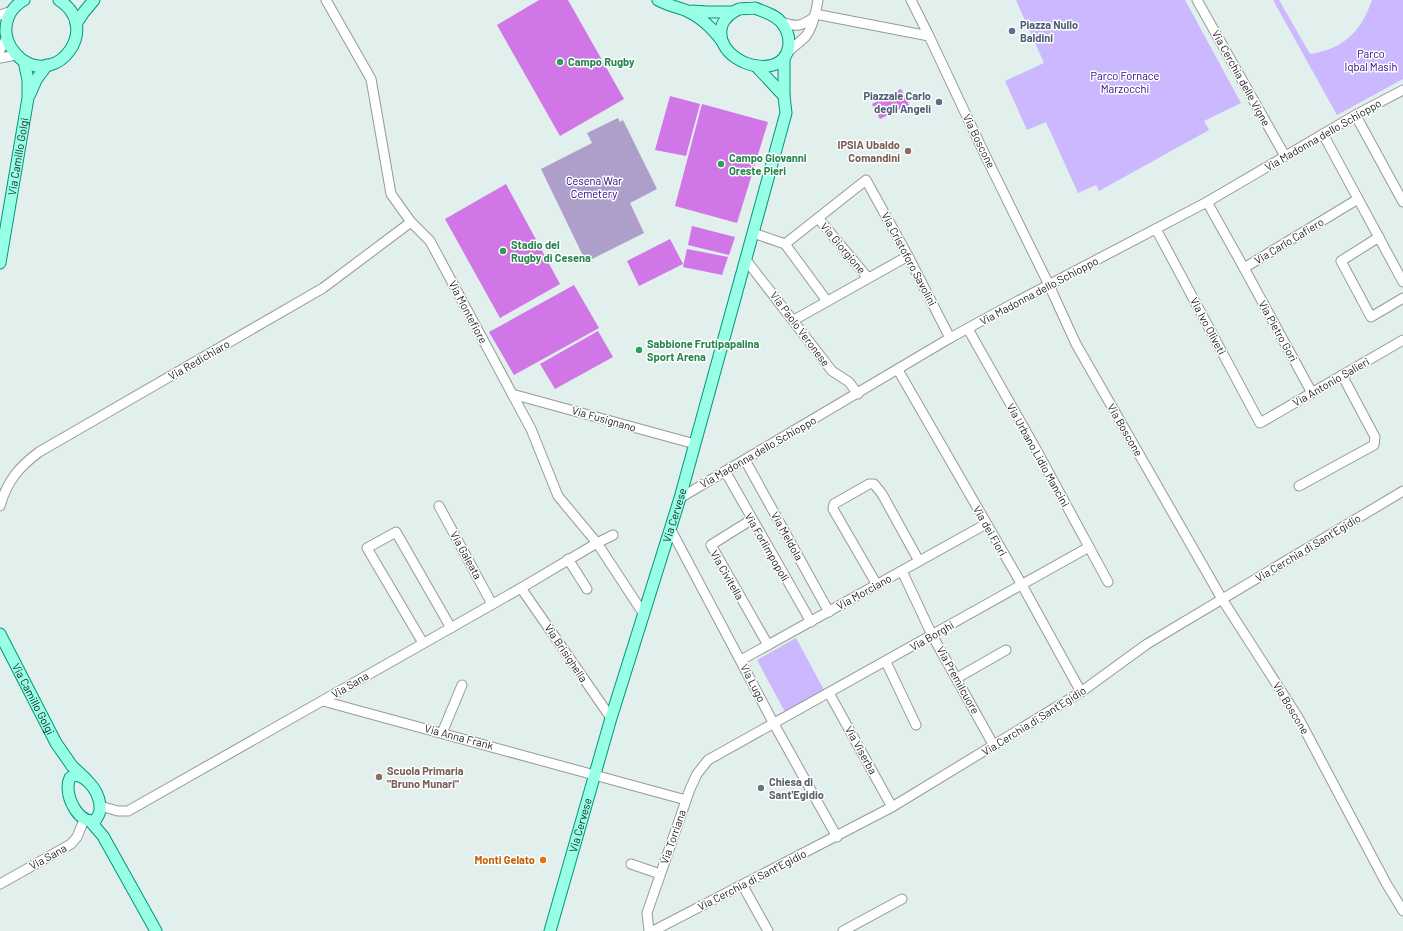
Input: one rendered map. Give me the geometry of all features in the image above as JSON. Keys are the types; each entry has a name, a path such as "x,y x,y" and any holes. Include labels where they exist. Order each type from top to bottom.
{"main road":[{"path":"4,30 12,11 24,0"},
{"path":"63,3 79,5 94,0"},
{"path":"76,24 94,0"},
{"path":"658,0 685,10 701,18 734,57 756,66 765,66 774,65 786,55 790,44 789,38 781,22 769,13 755,8 741,9 733,12 685,10"},
{"path":"20,58 35,65 48,65 62,59 72,47 77,32 76,24 73,14 63,3"},
{"path":"722,41 721,30 724,20 733,12"},
{"name":"Via Camillo Golgi","path":"0,263 28,98 28,80 20,58 10,47 4,30"},
{"name":"Via Cervese","path":"550,931 611,718 680,498 786,113 784,96 786,55"},
{"name":"Via Camillo Golgi","path":"28,98 36,80 48,65"},
{"path":"756,66 784,96"},
{"name":"Via Camillo Golgi","path":"0,634 56,743 72,766 92,786 97,796 93,816 74,808 56,743"},
{"path":"68,787 70,778 74,775 86,779"},
{"path":"93,816 156,931"}],"street":[{"name":"Via Montefiore","path":"326,0 371,79 391,194 411,222 430,241 531,429 558,496 597,543 643,613"},
{"path":"786,55 808,33 818,0"},
{"name":"Via Boscone","path":"911,0 985,155 1050,285 1076,344 1222,599 1299,719 1386,883 1403,911"},
{"name":"Via Cerchia delle Vigne","path":"1197,0 1285,156"},
{"path":"0,15 12,11"},
{"path":"781,22 793,26 804,24 814,16 929,36"},
{"path":"0,50 4,30"},
{"path":"0,58 20,58"},
{"name":"Via Madonna dello Schioppo","path":"680,498 858,394 950,338 1014,303 1156,230 1403,90"},
{"path":"1356,116 1403,202"},
{"path":"1323,134 1403,282"},
{"name":"Via Cristoforo Savolini","path":"818,218 866,180 908,256 950,338"},
{"name":"Via Carlo Cafiero","path":"1206,202 1244,268 1358,199"},
{"path":"786,244 818,218"},
{"name":"Via Giorgione","path":"818,218 868,278"},
{"name":"Via Redichiaro","path":"0,506 6,489 18,470 39,452 323,288 411,222"},
{"name":"Via Ivo Oliveti","path":"1156,230 1260,423"},
{"path":"753,233 786,244 827,301"},
{"path":"1379,237 1341,261 1372,317 1403,298"},
{"path":"794,320 908,256"},
{"name":"Via Paolo Veronese","path":"746,260 794,320 832,372 849,382 858,394"},
{"name":"Via Pietro Gori","path":"1244,268 1312,393"},
{"name":"Via Urbano Lidio Mancini","path":"968,329 1108,582"},
{"name":"Via Antonio Salieri","path":"1260,423 1403,340"},
{"name":"Via dei Fiori","path":"898,370 1022,585 1081,692"},
{"path":"1298,486 1374,445 1375,437 1342,375"},
{"name":"Via Fusignano","path":"512,394 695,444"},
{"name":"Via Meldola","path":"745,460 829,612"},
{"name":"Via Forlimpopoli","path":"724,471 811,622"},
{"path":"877,585 834,509 834,504 839,500 869,484 874,484 882,494 919,561"},
{"name":"Via Cerchia di Sant'Egidio","path":"653,931 743,886 892,807 1081,692 1147,644 1403,491"},
{"name":"Via Galeata","path":"439,506 492,604"},
{"name":"Via Civitella","path":"751,520 711,545 768,645"},
{"name":"Via Morciano","path":"741,660 986,524"},
{"name":"Via Lugo","path":"670,528 774,724 837,837"},
{"path":"423,643 367,548 396,532 451,628"},
{"name":"Via Sana","path":"0,884 71,844 93,816 128,811 613,535"},
{"name":"Via Borghi","path":"774,724 1089,547"},
{"path":"568,560 586,589"},
{"name":"Via Premilcuore","path":"902,571 932,635 994,746"},
{"name":"Via Brisighella","path":"521,588 611,718"},
{"path":"957,678 1006,650"},
{"path":"886,662 916,725"},
{"path":"442,732 462,685"},
{"name":"Via Viserba","path":"829,693 892,807"},
{"name":"Via Anna Frank","path":"323,701 442,732 686,800"},
{"name":"Via Torriana","path":"649,931 647,912 686,800 697,774 708,760 774,724"},
{"name":"Via Torriana","path":"632,864 660,874"},
{"path":"743,886 768,931"},
{"path":"843,931 902,899"}],"green space":[{"name":"Parco Fornace Marzocchi","path":"1016,0 1185,0 1241,103 1204,121 1209,130 1099,191 1096,185 1078,193 1046,122 1027,130 1005,81 1044,63"},
{"name":"Parco Iqbal Masih","path":"1273,0 1279,0 1310,54 1322,52 1332,48 1349,37 1362,21 1372,0 1403,0 1403,79 1337,115"},
{"name":"Cesena War Cemetery","path":"618,118 620,122 623,120 657,189 630,203 644,233 586,262 541,169 592,143 587,133"},
{"path":"796,638 824,690 785,712 757,660"}],"shaded area":[{"name":"Campo Rugby","path":"539,0 568,0 624,99 560,136 497,25"},
{"path":"901,89 909,105 880,119 872,104"},
{"path":"670,96 700,104 686,156 655,150"},
{"name":"Campo Giovanni Oreste Pieri","path":"702,104 768,122 737,223 675,206"},
{"name":"Stadio del Rugby di Cesena","path":"506,184 560,284 500,318 445,219"},
{"path":"692,226 735,237 729,255 688,245"},
{"path":"670,239 683,264 639,286 627,261"},
{"path":"687,249 728,257 722,275 683,267"},
{"path":"574,285 599,328 514,375 489,332"},
{"path":"598,331 613,357 555,389 540,364"}],"place":[{"name":"Piazza Nullo Baldini","path":"1012,31"},
{"name":"Campo Rugby","path":"560,62"},
{"name":"Piazzale Carlo degli Angeli","path":"939,102"},
{"name":"IPSIA Ubaldo Comandini","path":"908,151"},
{"name":"Campo Giovanni Oreste Pieri","path":"721,164"},
{"name":"Stadio del Rugby di Cesena","path":"503,251"},
{"name":"Sabbione Frutipapalina Sport Arena","path":"639,350"},
{"name":"Scuola Primaria \"Bruno Munari\"","path":"379,777"},
{"name":"Chiesa di Sant'Egidio","path":"761,788"},
{"name":"Monti Gelato","path":"543,860"}]}
